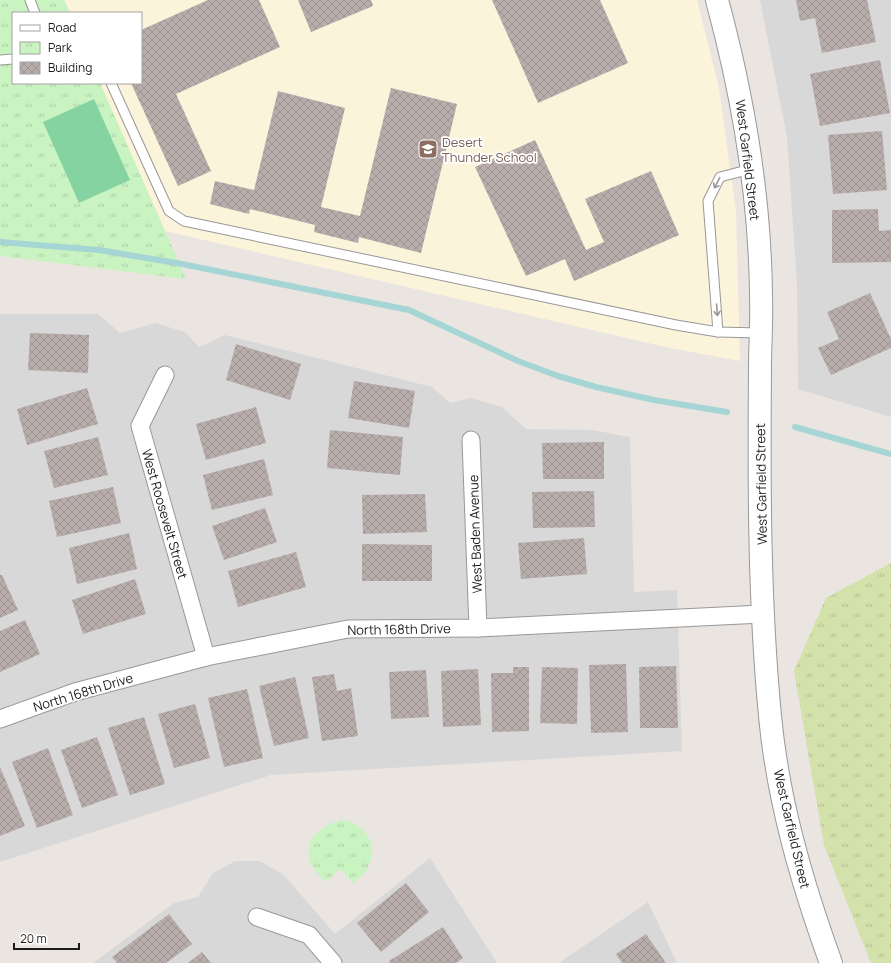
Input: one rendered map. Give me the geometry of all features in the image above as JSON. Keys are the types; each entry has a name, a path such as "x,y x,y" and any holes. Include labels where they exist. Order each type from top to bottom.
{"street":[{"name":"West Garfield Street","path":"717,0 735,66 747,132 761,294 760,434 762,614 770,718 787,819 808,900 831,963"},
{"name":"West Roosevelt Street","path":"165,375 140,426 206,657"},
{"name":"West Baden Avenue","path":"471,440 478,628"},
{"name":"North 168th Drive","path":"0,719 75,692 206,657 348,629 478,628 762,614"},
{"path":"257,917 309,935 333,963"}],"lane":[{"path":"30,0 35,12"},
{"path":"0,60 12,59"},
{"path":"111,84 169,211 184,221 676,326 718,332 760,333"},
{"path":"718,332 708,201 720,177 751,169"}],"shaded area":[{"name":"Desert Thunder School","path":"64,0 697,0 719,88 736,211 740,361 670,348 165,231 100,84 142,84 142,12 70,12"},
{"path":"760,0 891,0 891,417 798,389 797,284 787,137"},
{"path":"0,314 98,314 120,333 155,323 185,332 199,347 225,335 432,387 450,403 470,398 502,407 526,429 592,430 630,437 634,592 677,590 682,751 271,775 0,862"},
{"path":"430,858 497,963 93,963 174,903 198,897 213,873 235,861 259,861 283,874 335,934"},
{"path":"648,902 677,963 559,963"}],"green space":[{"path":"0,0 64,0 70,12 12,12 12,84 100,84 186,279 0,256"},
{"path":"94,99 130,180 79,203 43,122"},
{"path":"891,563 891,963 871,963 824,845 794,671 826,598"},
{"path":"345,820 359,826 364,831 371,843 372,858 366,870 353,883 340,869 325,882 310,862 310,845 312,839 323,828 330,824"}],"building":[{"path":"208,0 259,0 280,47 176,94 211,171 178,186 131,84 142,84 142,30"},
{"path":"298,0 371,0 373,6 311,32"},
{"path":"492,0 600,0 628,63 538,103"},
{"path":"796,0 867,0 876,42 822,53 815,18 800,21"},
{"path":"880,60 890,113 820,126 810,74"},
{"path":"391,88 457,104 421,253 359,237 358,243 314,232 315,225 250,209 249,214 210,204 215,181 254,190 278,91 345,108 321,207 360,216"},
{"path":"882,131 887,190 833,194 828,135"},
{"path":"535,140 586,250 604,242 585,199 651,171 679,235 574,281 565,259 526,276 475,167"},
{"path":"878,209 879,231 891,230 891,262 832,263 832,210"},
{"path":"870,293 891,339 891,348 831,375 818,348 839,339 827,312"},
{"path":"30,333 89,335 88,373 28,370"},
{"path":"236,344 301,364 290,400 226,380"},
{"path":"354,381 415,391 409,428 348,418"},
{"path":"87,388 98,424 27,445 17,409"},
{"path":"256,407 266,443 206,460 196,424"},
{"path":"330,430 403,437 400,475 327,468"},
{"path":"98,437 108,475 54,488 44,451"},
{"path":"604,442 604,479 543,479 542,443"},
{"path":"264,459 273,495 212,510 203,475"},
{"path":"113,487 121,523 57,537 49,501"},
{"path":"594,491 595,527 533,528 532,492"},
{"path":"425,494 427,532 363,534 362,495"},
{"path":"265,508 277,542 224,560 212,526"},
{"path":"129,533 137,569 77,584 69,548"},
{"path":"584,538 587,574 521,579 518,543"},
{"path":"362,544 432,545 432,581 362,581"},
{"path":"296,552 306,587 238,607 228,571"},
{"path":"0,575 2,575 18,610 0,618"},
{"path":"135,579 146,614 83,634 72,600"},
{"path":"25,620 40,654 0,672 0,631"},
{"path":"626,664 628,732 591,733 589,665"},
{"path":"676,666 678,728 640,728 639,667"},
{"path":"513,667 529,667 529,731 492,732 491,673 513,673"},
{"path":"542,667 578,668 577,724 540,723"},
{"path":"478,669 481,725 443,727 441,671"},
{"path":"426,670 429,717 391,719 389,672"},
{"path":"334,674 337,691 351,688 358,736 322,741 312,677"},
{"path":"295,677 309,738 274,746 259,686"},
{"path":"247,689 263,758 224,767 208,698"},
{"path":"195,704 210,758 174,768 158,714"},
{"path":"144,717 165,784 130,795 108,728"},
{"path":"97,737 118,795 82,808 61,750"},
{"path":"48,748 73,815 37,828 12,762"},
{"path":"0,767 25,826 0,836"},
{"path":"406,883 429,912 381,952 357,923"},
{"path":"169,914 192,944 166,963 117,963 112,957"},
{"path":"443,927 463,958 456,963 390,963 389,961"},
{"path":"646,934 666,963 622,963 616,954"},
{"path":"202,952 211,963 188,963"}],"waterway":[{"path":"0,242 99,250 182,264 409,310 518,361 558,376 596,387 654,400 727,412"},
{"path":"795,427 891,454"}],"place":[{"name":"Desert Thunder School","path":"428,149"}]}
